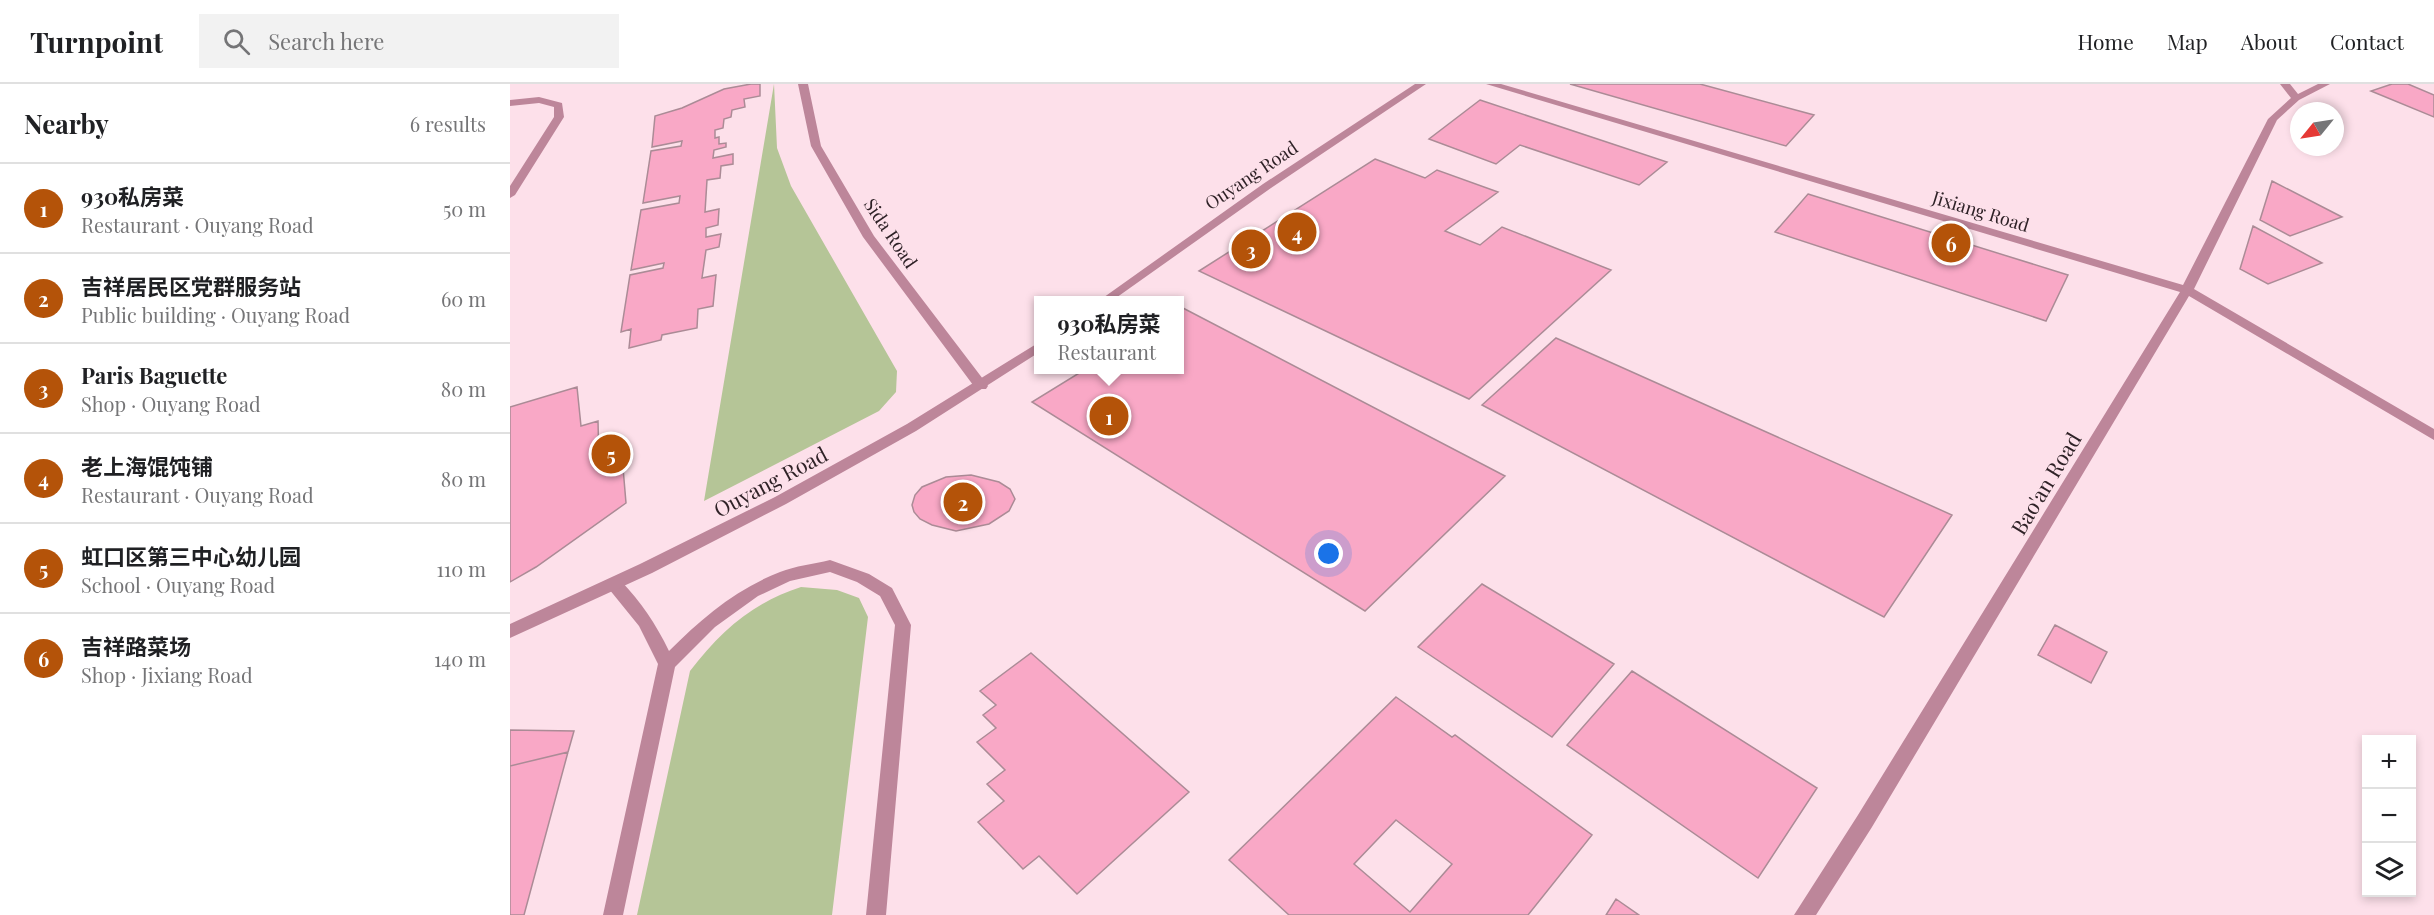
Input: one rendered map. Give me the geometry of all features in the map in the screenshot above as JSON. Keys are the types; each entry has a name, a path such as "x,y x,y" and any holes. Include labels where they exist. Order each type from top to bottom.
{"street":[{"name":"Sida Road","path":"803,84 816,146 869,237 981,386"},
{"name":"Ouyang Road","path":"1112,296 1268,186 1421,84"},
{"name":"Jixiang Road","path":"1491,84 2187,290 2434,435"},
{"path":"2285,84 2296,98"},
{"name":"Bao'an Road","path":"1804,915 1865,821 2187,290 2273,119 2296,98 2325,84"},
{"path":"510,103 539,100 559,105 559,117 510,195"},
{"name":"Ouyang Road","path":"510,632 615,585 860,458 981,386 1034,350"},
{"path":"613,915 667,664 709,622 752,592 786,576 830,566 863,578 886,592 903,625 876,915"},
{"path":"615,585 646,619 667,664"}],"green space":[{"path":"774,84 777,148 791,186 897,371 896,392 879,411 704,501"},
{"path":"801,587 837,590 859,598 868,617 832,915 637,915 690,671 714,643 739,620 767,601"}],"building":[{"path":"760,84 760,96 744,99 745,107 732,110 731,117 724,119 723,128 715,130 715,138 719,137 719,144 726,143 726,147 714,150 713,158 733,154 733,164 721,166 720,178 707,180 705,212 719,209 718,225 706,228 706,237 721,234 719,247 706,250 702,278 716,275 713,306 698,309 697,328 662,335 661,340 629,348 631,329 621,332 630,275 663,268 664,263 631,270 641,210 679,203 680,196 643,203 651,151 681,146 682,141 652,147 655,116 682,108 724,89"},
{"path":"1570,84 1700,84 1814,115 1786,146"},
{"path":"2392,84 2408,84 2434,95 2434,117 2371,91"},
{"path":"1480,100 1667,162 1639,185 1520,145 1496,164 1429,139"},
{"path":"1375,159 1425,178 1437,170 1498,192 1445,231 1480,245 1502,227 1611,270 1469,399 1199,271"},
{"path":"2272,181 2342,217 2290,236 2260,220"},
{"path":"1808,194 2068,275 2046,321 1775,232"},
{"path":"2253,226 2322,263 2268,284 2240,269"},
{"path":"1184,309 1505,476 1365,611 1032,402 1078,374 1184,374"},
{"path":"1556,338 1952,515 1884,617 1482,405"},
{"path":"577,387 581,426 598,421 599,463 622,456 626,503 536,567 510,582 510,407"},
{"path":"971,475 999,482 1010,489 1015,499 1009,511 989,524 956,531 932,525 920,519 914,512 912,505 915,495 922,487 946,477"},
{"path":"1482,584 1614,664 1552,737 1418,647"},
{"path":"2055,625 2107,652 2091,683 2038,655"},
{"path":"1031,653 1189,792 1077,894 1039,856 1023,869 978,822 1004,801 987,784 1005,770 977,742 996,728 983,715 996,705 980,691"},
{"path":"1632,671 1817,788 1758,878 1567,745"},
{"path":"1396,697 1452,737 1455,735 1592,835 1528,915 1289,915 1229,860","holes":["1396,820 1452,864 1410,912 1354,864"]},
{"path":"510,730 574,731 568,752 510,766"},
{"path":"568,752 524,915 510,915 510,766"},
{"path":"1616,899 1639,915 1606,915"}],"place":[{"name":"老上海馄饨铺","path":"1297,232"},
{"name":"吉祥路菜场","path":"1951,243"},
{"name":"Paris Baguette","path":"1251,249"},
{"name":"930私房菜","path":"1109,416"},
{"name":"虹口区第三中心幼儿园","path":"611,454"},
{"name":"吉祥居民区党群服务站","path":"963,502"}]}
